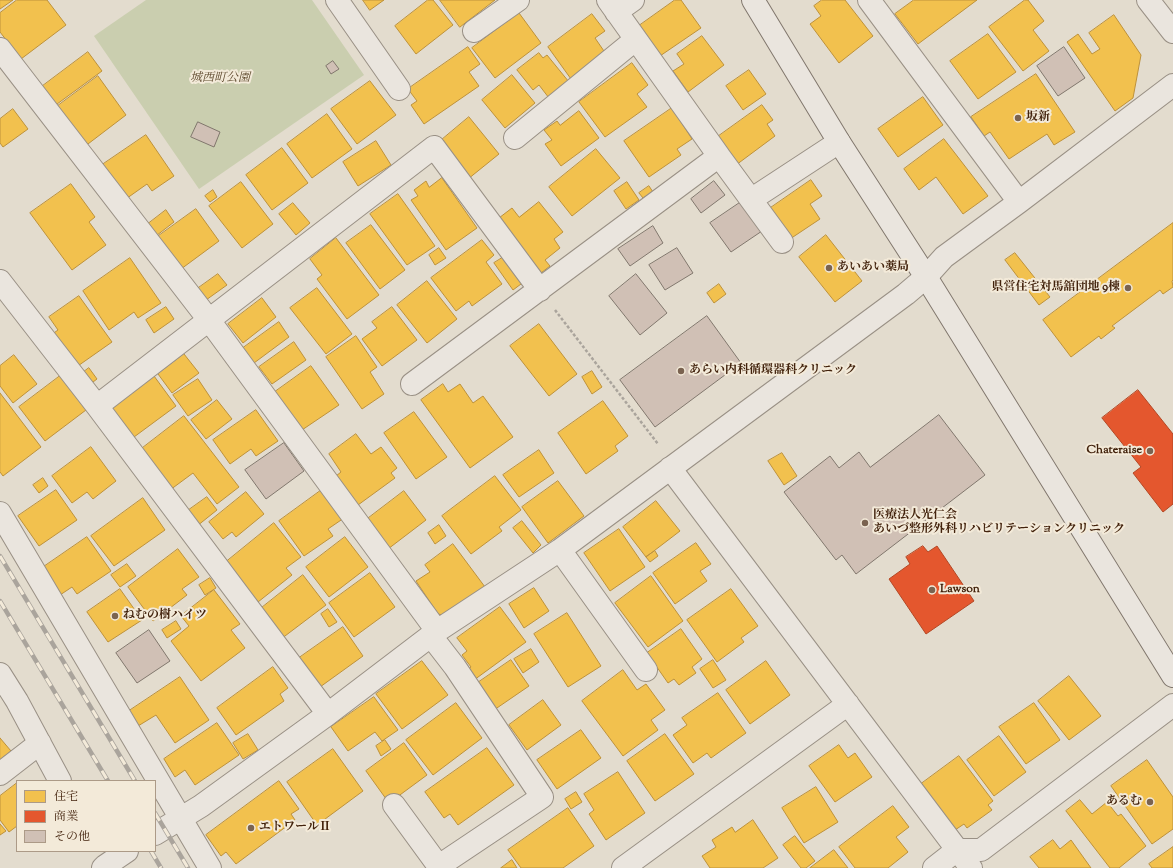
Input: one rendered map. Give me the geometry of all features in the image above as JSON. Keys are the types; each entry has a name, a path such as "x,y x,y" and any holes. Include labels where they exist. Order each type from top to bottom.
{"street":[{"path":"337,0 399,89"},
{"path":"474,31 518,0"},
{"path":"753,0 839,142 926,277 1173,676"},
{"path":"869,0 1019,202"},
{"path":"1148,0 1173,32"},
{"path":"619,4 635,40 782,242"},
{"path":"515,138 635,40"},
{"path":"0,49 209,320 434,634 542,797 440,867 394,805"},
{"path":"156,833 201,806 328,714 434,634 560,550 906,294 926,277 944,257 1173,85"},
{"path":"752,199 839,142"},
{"path":"97,406 434,147 540,290"},
{"path":"412,384 719,156"},
{"path":"0,281 97,406 328,714"},
{"path":"672,467 971,868"},
{"path":"0,513 210,868"},
{"path":"560,550 646,670"},
{"path":"0,674 17,701 59,780"},
{"path":"623,868 848,704"},
{"path":"934,868 957,850 981,850 1173,705"},
{"path":"0,774 40,743"},
{"path":"103,863 125,852"}],"path":[{"path":"540,290 672,467"}],"green space":[{"name":"城西町公園","path":"146,0 312,0 364,75 199,189 94,36"}],"building: 住宅":[{"path":"0,0 13,0 0,9"},
{"path":"17,0 47,0 66,25 21,59 0,32 0,13"},
{"path":"363,0 384,0 370,10"},
{"path":"428,0 433,0 453,25 416,54 395,26"},
{"path":"440,0 495,0 460,27"},
{"path":"675,0 681,0 701,28 657,58 636,28"},
{"path":"822,0 845,0 873,36 839,63 810,24 821,16 814,6"},
{"path":"914,0 977,0 918,44 895,14"},
{"path":"1025,0 1028,0 1044,21 1033,30 1049,51 1023,71 989,27"},
{"path":"519,13 541,43 495,78 472,48"},
{"path":"592,14 605,31 595,38 606,54 571,79 548,47"},
{"path":"1114,15 1141,55 1133,98 1115,111 1067,42 1078,34 1092,54 1100,49 1089,33"},
{"path":"988,34 1016,72 978,99 950,61"},
{"path":"702,36 724,65 688,92 673,71 684,64 677,54"},
{"path":"468,47 480,64 469,72 479,86 424,124 411,105 417,101 408,89"},
{"path":"88,52 102,71 53,107 40,88"},
{"path":"539,53 543,58 547,55 569,82 549,98 539,85 533,90 517,70"},
{"path":"632,63 648,85 637,94 647,107 605,137 579,102"},
{"path":"749,70 766,94 743,110 726,86"},
{"path":"1036,74 1075,132 1054,145 1047,134 1009,159 990,132 984,136 971,117"},
{"path":"512,75 535,103 505,128 482,100"},
{"path":"98,76 126,115 84,147 55,108"},
{"path":"370,81 396,115 357,144 331,109"},
{"path":"923,97 943,125 898,157 878,129"},
{"path":"762,105 773,120 767,124 775,136 736,165 716,138"},
{"path":"672,108 692,139 677,149 681,155 649,177 624,141"},
{"path":"13,109 28,129 3,147 0,143 0,119"},
{"path":"579,111 599,138 561,166 545,144 552,140 544,130 557,121 560,125"},
{"path":"327,114 352,149 312,178 287,144"},
{"path":"469,117 499,154 468,179 438,143"},
{"path":"146,135 174,176 152,191 147,184 123,201 99,167"},
{"path":"944,139 988,196 963,214 936,177 919,190 904,169"},
{"path":"376,141 391,165 358,186 343,162"},
{"path":"282,148 308,183 272,210 246,175"},
{"path":"596,149 620,178 572,216 549,187"},
{"path":"442,178 477,228 446,250 411,200 418,196 414,190 426,181 429,187"},
{"path":"811,180 822,196 810,204 820,219 790,239 769,209"},
{"path":"241,182 273,224 242,248 209,206"},
{"path":"627,182 639,200 626,209 614,191"},
{"path":"71,184 95,217 89,222 106,245 72,270 30,213"},
{"path":"649,186 653,192 643,198 639,193"},
{"path":"213,190 217,197 210,202 205,196"},
{"path":"398,194 435,246 407,265 370,214"},
{"path":"539,202 563,232 554,239 560,248 545,260 550,266 537,276 495,221 512,208 519,217"},
{"path":"293,203 310,223 296,235 279,214"},
{"path":"196,209 219,241 177,272 153,240"},
{"path":"166,210 174,222 152,239 144,227"},
{"name":"県営住宅対馬舘団地 9棟","path":"1173,223 1173,287 1163,294 1160,290 1112,326 1115,328 1101,339 1099,336 1071,357 1043,320"},
{"path":"371,225 405,270 380,289 346,243"},
{"path":"826,235 862,281 835,302 799,257"},
{"path":"336,238 379,295 347,319 317,279 322,275 310,259"},
{"path":"482,240 494,255 486,262 502,284 472,306 469,301 456,311 431,278"},
{"path":"439,248 446,258 435,265 429,255"},
{"path":"1015,253 1050,297 1039,305 1005,260"},
{"path":"507,255 525,281 513,290 494,263"},
{"path":"130,258 161,303 138,318 134,312 109,330 83,291"},
{"path":"218,274 227,285 206,300 197,289"},
{"path":"427,281 457,319 427,343 397,305"},
{"path":"719,284 726,294 714,303 707,293"},
{"path":"317,288 352,334 326,354 290,308"},
{"path":"79,296 112,342 75,368 51,335 58,330 49,317"},
{"path":"262,298 276,317 243,343 228,324"},
{"path":"166,307 174,319 154,333 146,320"},
{"path":"392,307 417,340 382,366 362,339 377,328 372,322"},
{"path":"279,322 289,337 254,363 243,348"},
{"path":"539,324 577,374 549,396 510,346"},
{"path":"356,336 377,367 370,372 384,394 362,409 326,357"},
{"path":"294,342 306,360 272,384 259,367"},
{"path":"184,354 199,373 172,393 158,374"},
{"path":"14,355 37,384 13,403 0,386 0,366"},
{"path":"311,366 339,405 299,432 272,394"},
{"path":"89,368 97,379 89,385 81,374"},
{"path":"592,371 602,387 592,394 582,377"},
{"path":"60,376 86,410 45,441 19,407"},
{"path":"154,376 176,406 134,437 125,425 122,428 109,409"},
{"path":"198,379 212,400 188,416 173,395"},
{"path":"443,384 448,392 460,384 473,403 483,396 513,437 470,468 421,400"},
{"path":"0,393 41,447 3,476 0,472"},
{"path":"217,400 232,419 206,439 191,420"},
{"path":"603,401 628,436 615,446 618,451 586,474 558,433"},
{"path":"256,410 278,441 256,456 251,449 230,464 213,440"},
{"path":"414,412 447,457 416,479 384,433"},
{"path":"184,416 239,487 217,504 193,473 170,490 140,450"},
{"path":"356,434 371,454 381,447 397,468 391,473 395,478 358,505 336,476 341,472 329,454"},
{"path":"91,447 116,481 93,499 87,492 72,503 52,476"},
{"path":"539,450 554,473 519,497 503,475"},
{"path":"782,453 797,476 784,485 768,461"},
{"path":"495,476 521,510 499,527 502,531 471,554 442,516"},
{"path":"43,478 48,486 39,493 33,485"},
{"path":"558,481 584,516 548,543 522,507"},
{"path":"323,489 344,518 328,529 333,536 304,556 279,521"},
{"path":"56,490 77,520 39,546 18,516"},
{"path":"404,491 426,520 388,549 366,520"},
{"path":"246,492 264,514 236,537 232,532 223,539 209,522"},
{"path":"207,497 217,510 197,526 186,512"},
{"path":"143,498 165,530 114,566 91,536"},
{"path":"656,501 680,531 646,557 623,527"},
{"path":"522,521 541,545 533,553 513,528"},
{"path":"274,523 301,557 286,568 292,575 258,602 226,562"},
{"path":"439,525 446,536 435,544 428,533"},
{"path":"619,529 645,567 610,591 584,553"},
{"path":"87,537 111,571 77,594 72,587 60,595 42,568"},
{"path":"345,537 368,567 329,597 306,567"},
{"path":"696,543 711,564 700,571 707,581 675,604 653,573"},
{"path":"453,544 485,587 447,616 438,614 416,581 430,572 425,565"},
{"path":"178,549 199,577 182,589 187,595 153,621 128,587"},
{"path":"655,551 658,556 650,562 646,557"},
{"path":"127,564 136,576 120,587 111,575"},
{"path":"370,573 395,607 354,637 329,603"},
{"path":"303,575 326,605 281,639 259,610"},
{"path":"651,576 683,621 648,647 615,603"},
{"path":"210,578 216,588 205,595 199,585"},
{"path":"534,588 549,611 524,628 509,604"},
{"name":"ねむの樹ハイツ","path":"120,589 142,620 108,642 87,612"},
{"path":"731,589 758,626 741,638 744,642 717,662 687,620"},
{"path":"214,590 240,624 231,630 245,648 201,681 171,641 189,626 181,616"},
{"path":"500,607 526,642 474,680 467,670 471,667 462,655 467,651 457,638"},
{"path":"328,609 337,622 329,627 321,614"},
{"path":"567,613 601,666 568,687 534,634"},
{"path":"176,621 181,629 167,638 162,630"},
{"path":"343,627 363,656 320,687 299,658"},
{"path":"681,629 702,659 692,667 696,673 679,685 674,679 668,683 647,653"},
{"path":"531,649 539,662 523,673 514,659"},
{"path":"511,660 529,686 494,710 476,684"},
{"path":"713,660 726,680 713,688 700,669"},
{"path":"422,661 448,695 402,729 376,694"},
{"path":"766,661 790,695 750,724 726,690"},
{"path":"273,667 288,688 280,694 284,701 236,735 217,708"},
{"path":"623,670 637,690 646,684 665,710 651,720 658,730 623,756 582,701"},
{"path":"1069,676 1101,716 1069,740 1038,701"},
{"path":"180,677 209,720 175,743 156,715 138,726 129,711"},
{"path":"718,693 746,733 711,758 707,753 693,763 673,735 687,725 682,718"},
{"path":"374,697 398,730 382,741 375,732 348,751 331,727"},
{"path":"543,700 561,725 527,750 509,725"},
{"path":"456,703 482,738 433,775 406,740"},
{"path":"1034,703 1060,740 1026,764 999,727"},
{"path":"217,723 239,755 195,785 185,770 175,777 164,759"},
{"path":"581,730 601,758 557,789 537,760"},
{"path":"248,734 258,750 243,759 233,743"},
{"path":"665,734 694,774 655,801 627,761"},
{"path":"999,736 1026,772 994,796 967,760"},
{"path":"0,738 11,751 0,760"},
{"path":"385,740 391,749 381,756 376,746"},
{"path":"404,743 427,775 389,803 366,771"},
{"path":"839,745 848,758 855,753 872,777 835,802 809,766"},
{"path":"487,748 514,785 458,825 450,814 444,818 425,792"},
{"path":"333,749 363,791 317,825 287,782"},
{"path":"959,756 993,801 988,805 992,810 967,828 964,824 955,830 921,784"},
{"path":"1147,760 1173,797 1173,829 1152,844 1111,786"},
{"path":"618,772 645,813 606,840 589,814 594,810 584,794"},
{"name":"エトワールⅡ","path":"279,781 299,809 291,814 295,820 236,864 226,852 221,856 206,835"},
{"path":"16,784 16,827 9,832 0,820 0,796"},
{"path":"816,787 838,822 804,843 782,808"},
{"path":"576,792 582,802 571,809 565,799"},
{"path":"1080,800 1092,814 1107,802 1118,816 1121,814 1146,846 1119,868 1110,868 1066,811"},
{"path":"893,806 909,827 896,837 908,852 888,868 855,868 839,847"},
{"path":"568,808 594,846 563,868 521,868 508,850"},
{"path":"753,820 778,858 763,868 710,868 702,856 716,847 712,840 732,827 735,832"},
{"path":"0,824 6,831 0,835"},
{"path":"795,836 815,861 806,868 801,868 783,845"},
{"path":"1053,840 1060,849 1071,840 1091,868 1039,868 1030,857"},
{"path":"1173,847 1173,868 1152,868 1149,864"},
{"path":"834,850 848,868 810,868"},
{"path":"512,860 517,868 501,868"}],"building: 商業":[{"name":"Chateraise","path":"1138,390 1173,434 1173,504 1163,512 1133,473 1141,467 1102,418"},
{"name":"Lawson","path":"923,546 928,552 937,546 974,601 926,634 889,579 910,564 906,557"}],"building: その他":[{"path":"1064,47 1085,78 1058,96 1037,66"},
{"path":"333,61 339,69 331,74 326,66"},
{"path":"198,122 220,132 214,147 191,137"},
{"path":"714,181 725,195 701,213 691,199"},
{"path":"741,202 762,231 731,252 710,223"},
{"path":"653,226 663,243 630,266 618,249"},
{"path":"677,248 693,273 665,290 649,265"},
{"path":"636,274 667,313 640,335 609,296"},
{"name":"あらい内科循環器科クリニック","path":"707,316 741,363 655,427 620,380"},
{"name":"医療法人光仁会 あいづ整形外科リハビリテーションクリニック","path":"939,415 985,475 856,574 842,555 836,560 784,492 830,456 839,468 859,452 870,467"},
{"path":"284,443 304,471 266,499 245,470"},
{"path":"149,630 170,661 137,683 116,653"}],"railway":[{"path":"0,556 134,780"},
{"path":"0,601 107,780"},
{"path":"156,815 188,868"},
{"path":"152,852 161,868"}],"place":[{"name":"坂新","path":"1018,118"},
{"name":"あいあい薬局","path":"829,268"},
{"name":"県営住宅対馬舘団地 9棟","path":"1128,288"},
{"name":"あらい内科循環器科クリニック","path":"681,371"},
{"name":"Chateraise","path":"1150,451"},
{"name":"医療法人光仁会 あいづ整形外科リハビリテーションクリニック","path":"865,523"},
{"name":"Lawson","path":"932,590"},
{"name":"ねむの樹ハイツ","path":"115,616"},
{"name":"あるむ","path":"1150,802"},
{"name":"エトワールⅡ","path":"251,828"}]}
